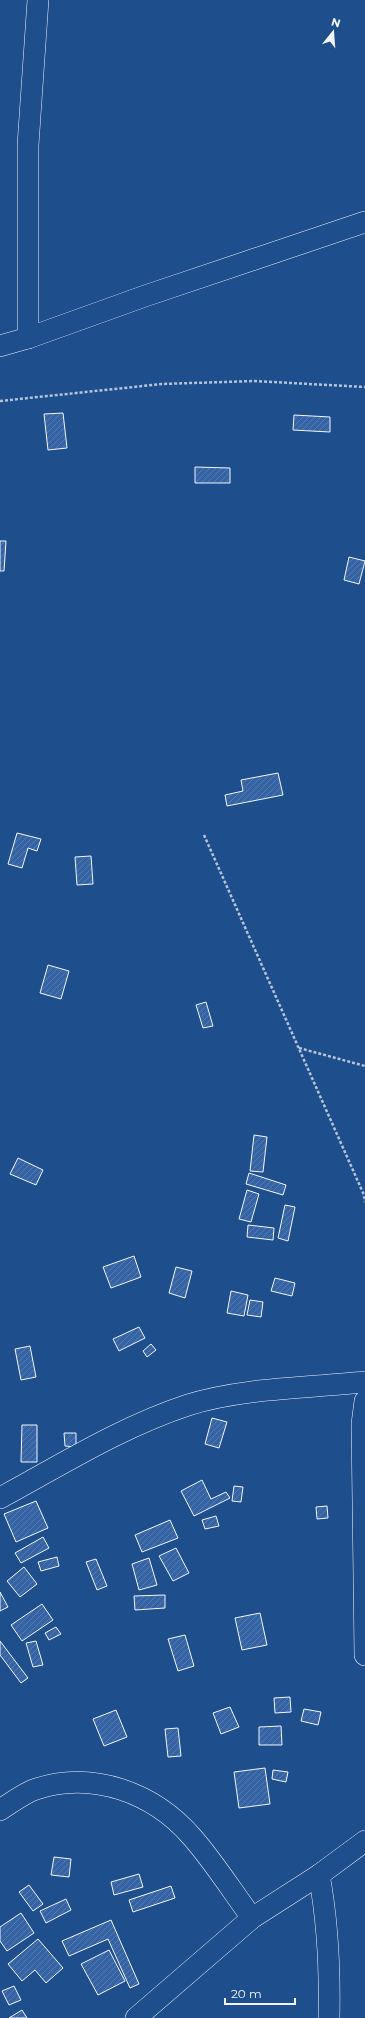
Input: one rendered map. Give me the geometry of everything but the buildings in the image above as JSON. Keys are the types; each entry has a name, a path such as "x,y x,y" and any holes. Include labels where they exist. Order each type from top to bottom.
{"street":[{"path":"28,338 28,145 38,0"},
{"path":"0,346 28,338 145,296 365,222"},
{"path":"0,1498 135,1425 188,1405 237,1394 365,1382"},
{"path":"365,1401 362,1424 365,1655"},
{"path":"0,1810 36,1789 66,1783 89,1783 119,1788 142,1796 174,1818 193,1837 252,1918"},
{"path":"136,2018 252,1918 319,1875 365,1842"},
{"path":"319,1875 326,1910 330,1973 329,2018"}],"path":[{"path":"0,401 162,384 254,382 365,387"},
{"path":"204,835 364,1195 365,1202"},
{"path":"299,1048 365,1066"}]}
